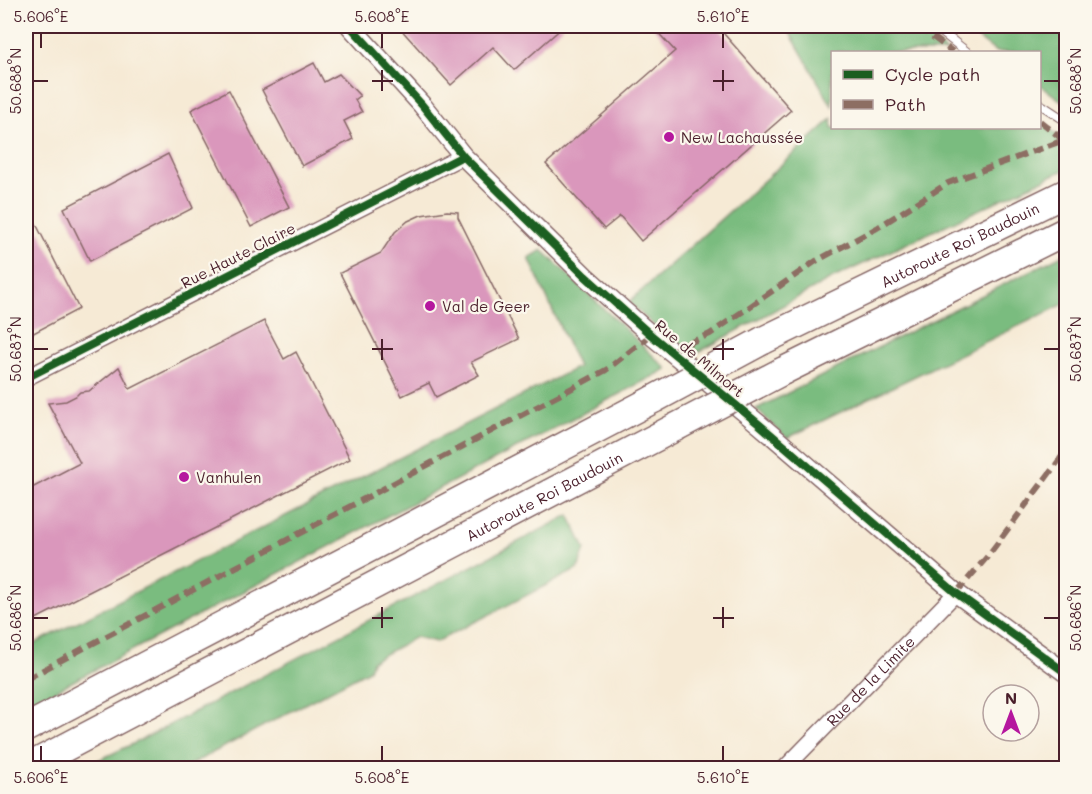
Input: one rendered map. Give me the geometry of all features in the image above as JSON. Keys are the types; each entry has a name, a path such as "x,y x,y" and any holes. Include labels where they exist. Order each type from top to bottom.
{"highway":[{"name":"Autoroute Roi Baudouin","path":"26,728 762,341 1066,193"},
{"name":"Autoroute Roi Baudouin","path":"26,768 783,371 1066,231"}],"street":[{"name":"Rue de Milmort","path":"350,26 422,105 463,156 547,240 651,335 956,593 1066,673"},
{"name":"Rue Haute Claire","path":"26,378 463,156"},
{"name":"Rue de la Limite","path":"785,768 956,593"}],"lane":[{"path":"934,26 966,51"},
{"path":"1041,105 1066,121"}],"green space":[{"path":"786,26 914,26 946,51 831,51 831,104"},
{"path":"962,26 1066,26 1066,104 1041,86 1041,51 995,51"},
{"path":"831,120 831,129 1041,129 1041,122 1066,142 1066,169 831,279 688,358 629,302"},
{"path":"542,250 667,369 26,706 26,648 578,367 529,258"},
{"path":"1066,253 1066,303 787,438 756,409"},
{"path":"569,515 585,549 578,569 436,642 416,637 372,661 369,670 184,768 82,768 139,741"}],"building":[{"path":"398,26 564,26 514,70 493,47 451,85"},
{"name":"New Lachaussée","path":"652,26 717,26 791,110 641,241 620,216 604,229 546,164 675,51"},
{"path":"314,63 324,82 339,74 360,96 355,100 362,112 344,121 353,139 302,166 262,90"},
{"path":"229,90 289,207 251,227 191,110"},
{"path":"168,154 193,208 90,261 64,208"},
{"path":"26,204 79,309 26,337"},
{"name":"Val de Geer","path":"447,211 458,212 458,217 519,339 471,362 479,375 436,397 429,383 402,396 340,273 381,253 395,232 408,221 421,215"},
{"name":"Vanhulen","path":"264,321 284,359 296,352 350,459 26,624 26,491 80,463 48,403 66,401 80,392 89,391 119,367 130,389"}],"marked path":[{"path":"918,26 952,51"},
{"path":"1041,122 1066,142"},
{"path":"670,351 710,334 816,261 877,228 948,183 1064,140"},
{"path":"26,679 606,370 651,335"},
{"path":"956,593 987,557 1066,451"}],"cycle path":[{"path":"350,26 422,105 463,156 585,276 651,335 956,593 1066,673"},
{"path":"26,378 463,156"}],"place":[{"name":"New Lachaussée","path":"669,137"},
{"name":"Val de Geer","path":"430,306"},
{"name":"Vanhulen","path":"184,477"}]}
